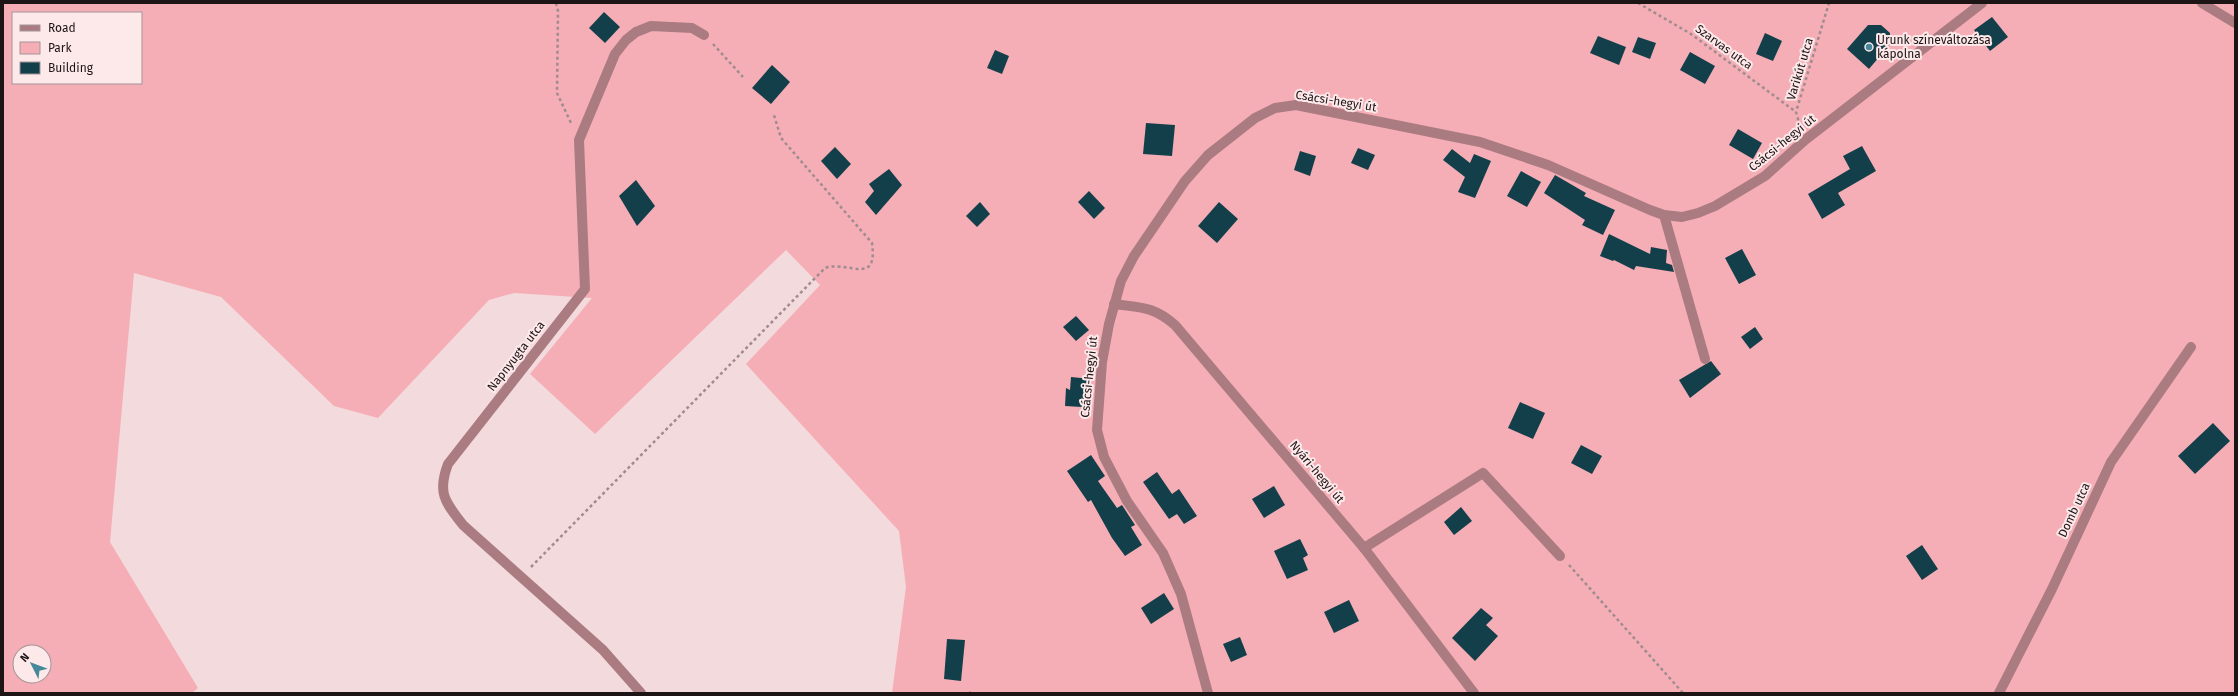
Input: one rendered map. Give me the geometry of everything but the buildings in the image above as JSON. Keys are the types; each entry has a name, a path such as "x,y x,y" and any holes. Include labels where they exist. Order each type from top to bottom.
{"street":[{"name":"Csácsi-hegyi út","path":"1208,693 1181,594 1163,553 1114,480 1104,458 1097,430 1102,362 1114,304 1121,281 1134,256 1185,180 1208,155 1256,118 1275,108 1296,105 1324,109 1480,142 1548,164 1650,210 1664,215 1682,217 1715,206 1765,176 1805,140 1982,3"},
{"path":"2202,3 2235,23"},
{"name":"Napnyugta utca","path":"640,693 603,650 463,525 450,508 442,490 441,481 448,464 585,290 579,140 615,54 626,40 636,32 651,26 692,28 704,35"},
{"path":"1664,215 1705,359"},
{"name":"Nyári-hegyi út","path":"1114,304 1153,310 1161,313 1175,325 1364,548 1474,693"},
{"name":"Domb utca","path":"1999,693 2052,590 2111,462 2191,347"},
{"path":"1364,548 1483,473 1560,556"}],"path":[{"path":"556,3 558,11 558,93 579,140"},
{"name":"Szarvas utca","path":"1638,3 1691,34 1796,112"},
{"name":"Varikút utca","path":"1805,140 1796,112 1829,3"},
{"path":"704,35 724,54 742,77"},
{"path":"524,579 535,561 825,268 834,265 863,270 871,265 874,257 872,243 781,138 774,115"},
{"path":"1560,556 1683,693"}],"green space":[{"path":"3,3 2235,3 2235,693 892,693 906,587 899,531 746,364 820,285 786,250 595,434 530,374 592,298 514,293 489,300 378,418 334,406 221,297 134,273 110,542 198,688 192,693 3,693"}],"place":[{"name":"Urunk színeváltozása kápolna","path":"1869,47"}]}
